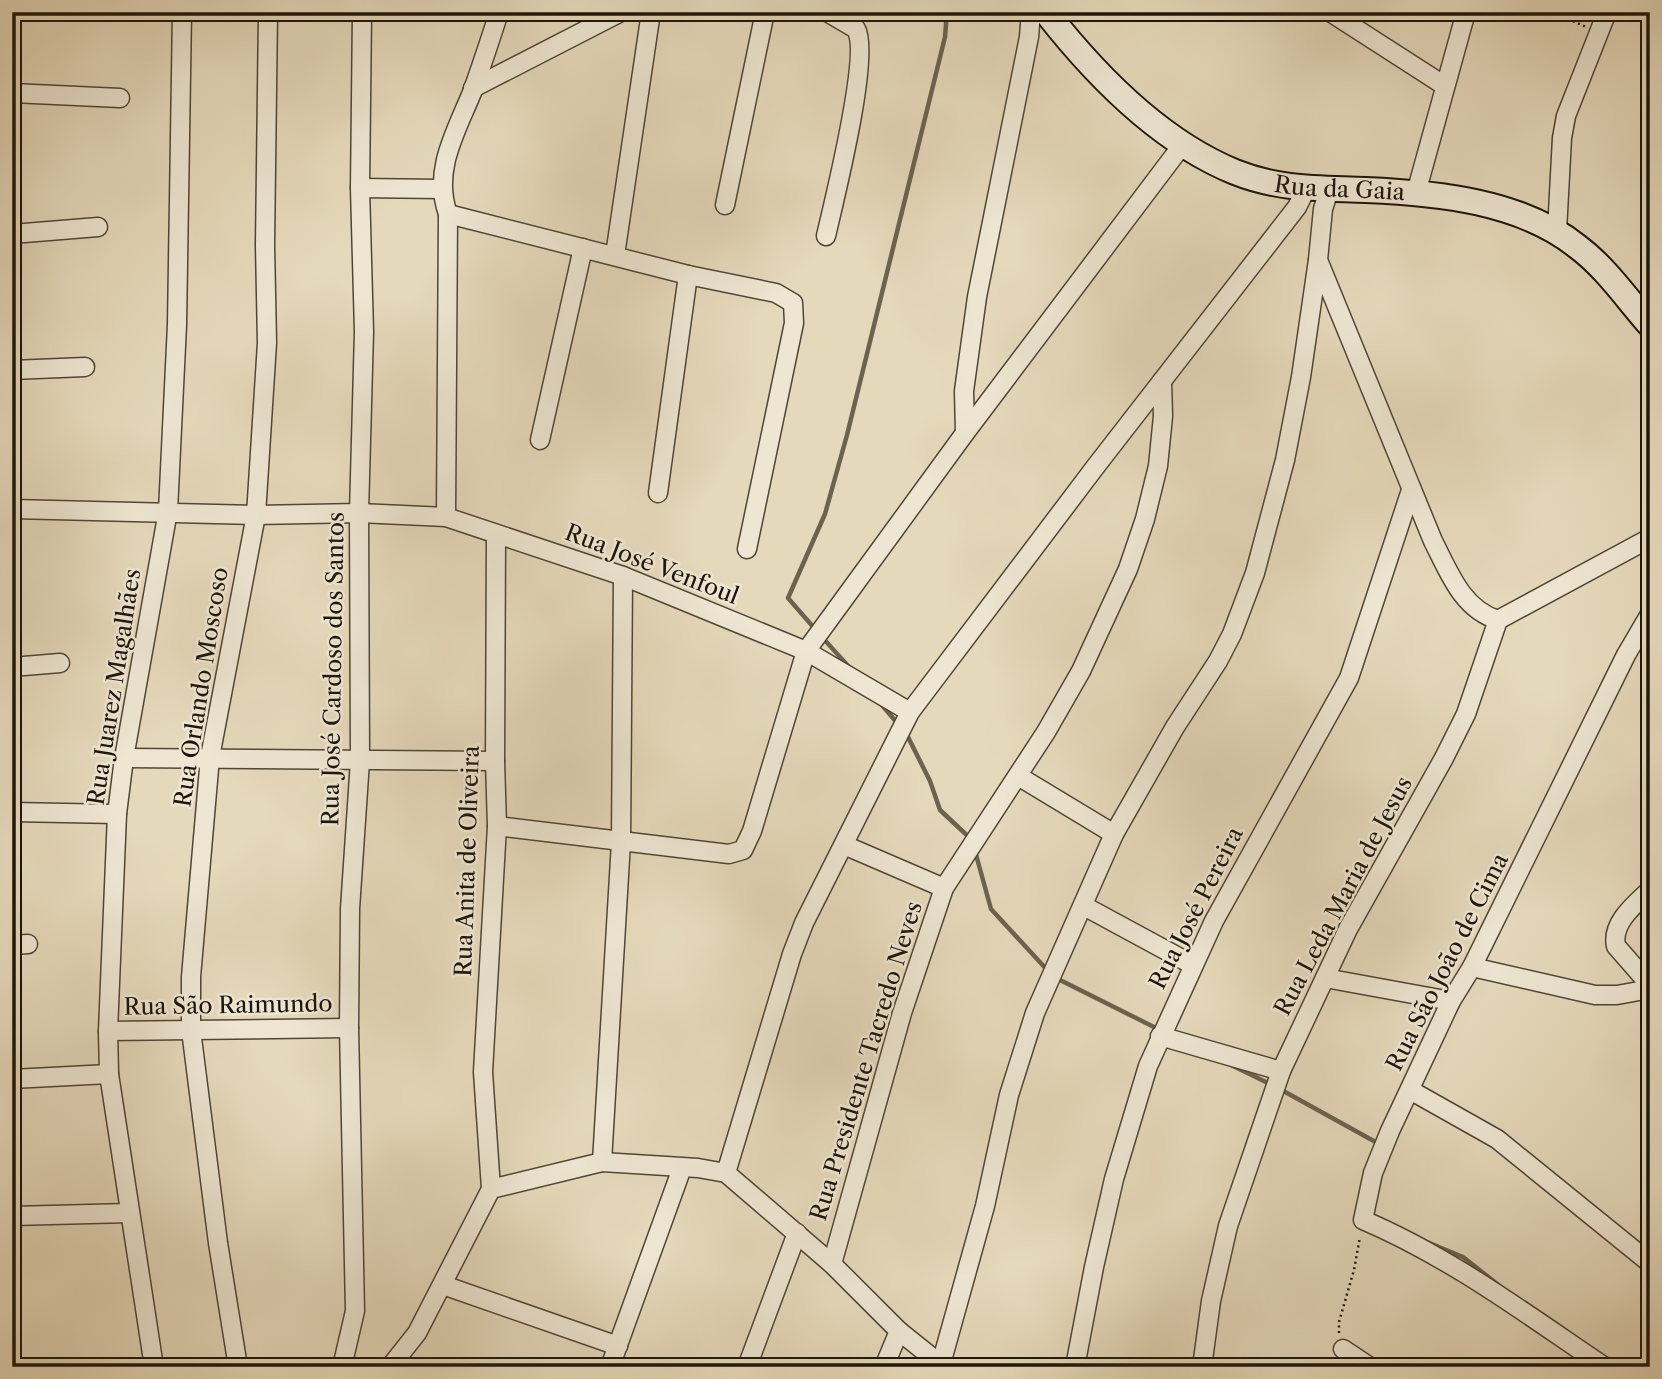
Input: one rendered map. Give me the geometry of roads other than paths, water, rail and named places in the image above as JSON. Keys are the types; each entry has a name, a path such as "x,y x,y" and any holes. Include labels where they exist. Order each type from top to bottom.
{"main road":[{"name":"Rua da Gaia","path":"1046,12 1081,55 1111,85 1183,145 1236,172 1317,190 1416,193 1467,201 1512,213 1558,231 1580,248 1650,325"}],"street":[{"name":"Rua Juarez Magalhães","path":"154,1367 109,1074 108,1031 117,814 124,758 168,511 177,326 181,12"},
{"name":"Rua Orlando Moscoso","path":"238,1367 218,1243 191,1030 191,977 210,757 256,515 267,343 265,245 268,12"},
{"name":"Rua José Cardoso dos Santos","path":"342,1367 355,1311 349,1028 350,909 360,761 359,513 364,332 360,188 362,12"},
{"path":"446,517 448,214 441,189 447,150 473,88 499,12"},
{"path":"473,88 621,12"},
{"path":"615,255 651,12"},
{"path":"725,205 765,12"},
{"path":"826,236 856,92 860,50 856,29 827,12"},
{"path":"965,433 964,391 977,297 1031,12"},
{"path":"1330,12 1444,86"},
{"path":"1416,193 1466,12"},
{"path":"1558,231 1562,138 1566,116 1607,12"},
{"path":"12,93 120,98"},
{"path":"497,827 729,854 743,850 752,831 806,651 965,433 1183,145"},
{"path":"360,188 441,189"},
{"path":"390,1367 417,1333 491,1189 601,1162 726,1173 832,1264 899,1331 942,1366 985,1206 1009,1094 1035,1013 1114,834 1175,727 1218,662 1248,595 1285,460 1301,377 1323,209 1317,190 1297,207 1235,284 910,712 792,954 726,1173"},
{"path":"448,214 688,275 776,293 793,303 794,323 747,549"},
{"path":"12,234 98,227"},
{"path":"540,440 583,248"},
{"path":"1318,260 1433,541 1459,591 1474,608 1487,617 1498,620 1650,538"},
{"path":"659,493 688,275"},
{"path":"12,370 85,367"},
{"name":"Rua Presidente Tacredo Neves","path":"832,1264 902,1013 944,888 1018,776 1080,671 1128,569 1145,519 1158,466 1163,416 1162,381"},
{"name":"Rua José Pereira","path":"1075,1367 1094,1267 1118,1167 1145,1074 1160,1035 1214,921 1349,678 1411,490"},
{"name":"Rua José Venfoul","path":"12,509 256,515 359,513 446,517 624,576 806,651 910,712"},
{"name":"Rua Anita de Oliveira","path":"491,1189 483,1072 497,827 496,534"},
{"path":"601,1162 621,842 624,576"},
{"name":"Rua São João de Cima","path":"1605,1367 1465,1272 1402,1237 1363,1220 1373,1173 1451,1001 1472,967 1626,655 1650,614"},
{"name":"Rua Leda Maria de Jesus","path":"1202,1367 1210,1301 1228,1226 1281,1071 1348,929 1466,714 1498,620"},
{"path":"12,667 60,663"},
{"path":"124,758 495,761"},
{"path":"1018,776 1114,834"},
{"path":"12,812 117,814"},
{"path":"844,845 944,888"},
{"path":"1472,967 1595,996 1617,995 1650,987 1616,946 1615,933 1628,911 1650,890"},
{"path":"1084,906 1193,965"},
{"path":"1325,978 1451,1001"},
{"name":"Rua São Raimundo","path":"108,1031 349,1028"},
{"path":"1160,1035 1281,1071"},
{"path":"12,1079 109,1074"},
{"path":"1410,1090 1497,1139 1650,1263"},
{"path":"610,1367 682,1168"},
{"path":"12,1216 129,1213"},
{"path":"747,1367 797,1233"},
{"path":"443,1285 618,1346"},
{"path":"884,1367 899,1331"},
{"path":"1343,1349 1370,1367"}],"waterway":[{"path":"815,629 788,598 825,514 847,435 945,37 947,12"},
{"path":"821,636 850,668"},
{"path":"881,704 898,724"},
{"path":"906,733 930,781 940,810 972,840"},
{"path":"975,851 991,909 1049,972"},
{"path":"1056,978 1160,1030"},
{"path":"1231,1065 1270,1084"},
{"path":"1278,1088 1381,1145"},
{"path":"1422,1240 1463,1257 1501,1287"}]}
